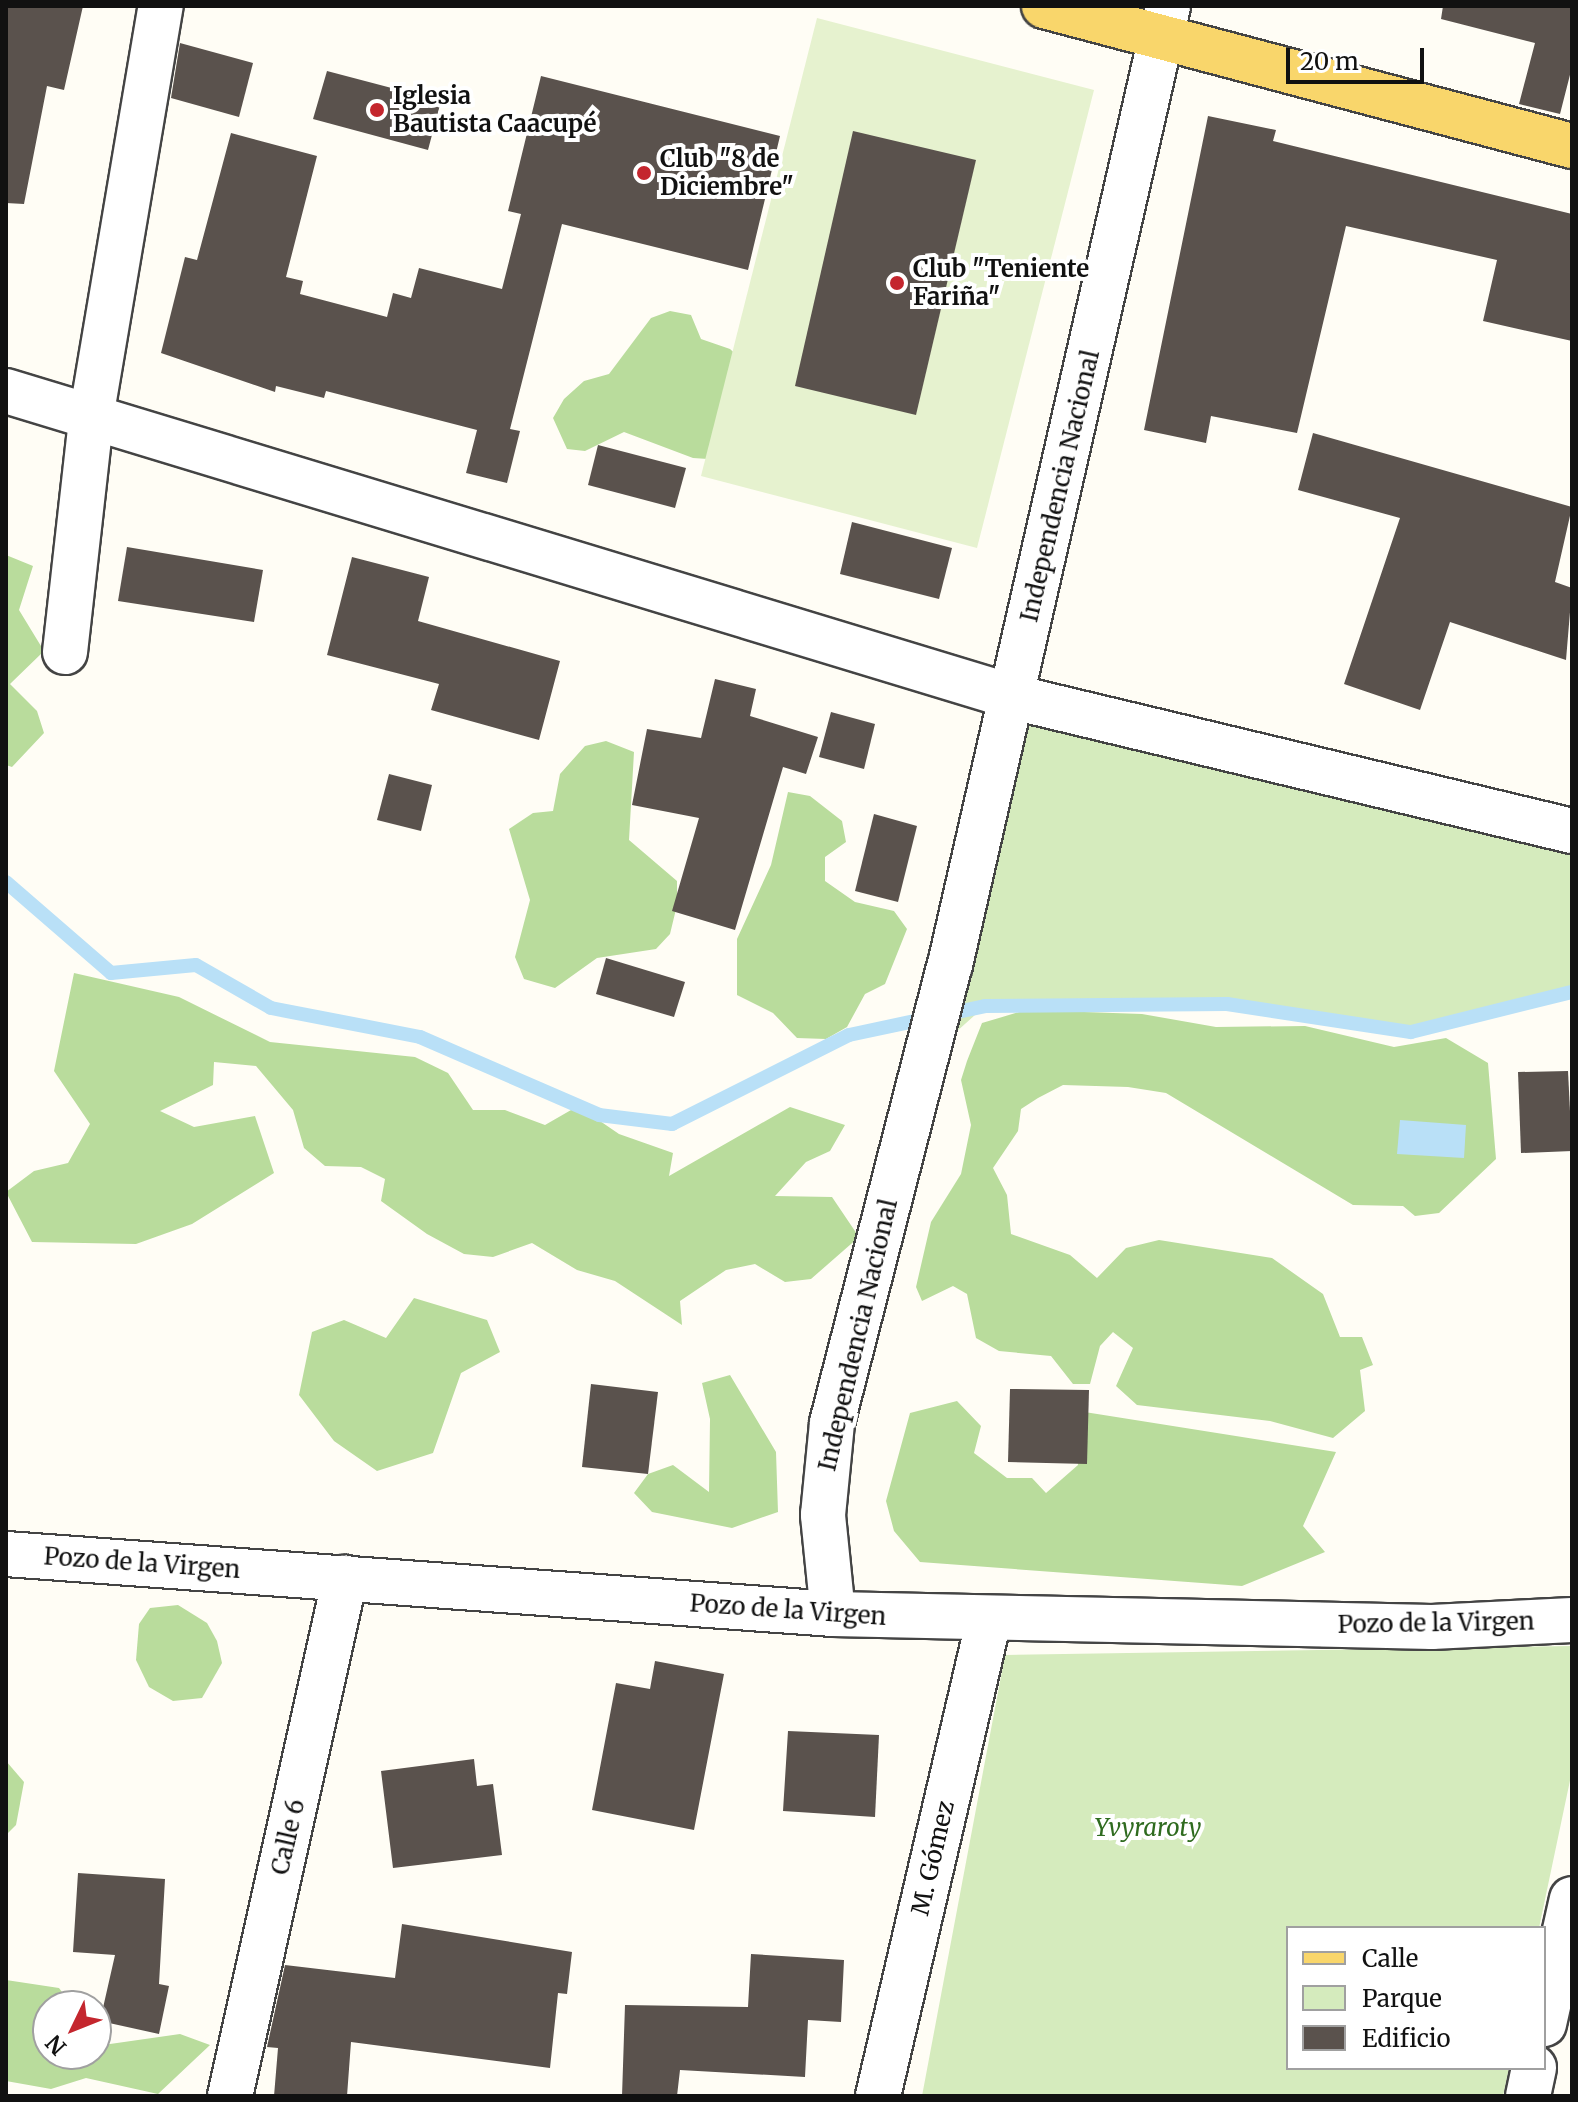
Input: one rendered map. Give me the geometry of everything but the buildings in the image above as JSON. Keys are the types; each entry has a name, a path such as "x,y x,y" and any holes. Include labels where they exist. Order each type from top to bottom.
{"main road":[{"path":"1044,6 1165,22 1572,146"}],"street":[{"path":"65,652 92,412 161,6"},
{"name":"Independencia Nacional","path":"833,1614 823,1471 950,965 1165,22"},
{"path":"6,391 92,412 1013,697 1572,831"},
{"name":"Pozo de la Virgen","path":"6,1554 833,1614 1432,1627 1572,1620"},
{"name":"Calle 6","path":"230,2096 345,1578"},
{"name":"M. Gómez","path":"878,2096 989,1619"},
{"path":"1546,2015 1572,1899"},
{"path":"1528,2096 1534,2070"}],"green space":[{"name":"Club \"Teniente Fariña\"","path":"817,18 1094,90 977,548 701,476"},
{"path":"670,311 691,315 701,339 730,349 755,372 723,460 693,458 624,432 585,451 567,449 553,418 564,399 584,381 609,374 651,318"},
{"path":"6,555 33,566 19,610 44,651 10,684 37,711 44,733 12,767 6,765"},
{"path":"1013,697 1572,831 1572,992 1411,1032 1227,1004 985,1006 926,1059"},
{"path":"606,741 634,752 629,840 677,881 677,905 670,934 656,949 597,958 555,988 524,979 515,957 530,900 509,829 533,813 553,811 560,774 585,746"},
{"path":"788,792 810,796 842,821 846,842 825,857 825,881 855,902 894,911 907,929 885,984 865,994 847,1027 826,1039 797,1038 773,1013 737,995 737,939 771,865"},
{"path":"74,973 179,997 270,1042 415,1057 448,1073 473,1110 505,1110 545,1125 578,1106 619,1134 673,1153 669,1176 790,1107 845,1125 830,1151 806,1162 775,1196 832,1197 859,1237 811,1279 785,1282 755,1264 726,1270 680,1301 682,1325 615,1281 577,1270 532,1243 493,1257 464,1254 427,1234 381,1201 385,1179 361,1167 325,1166 304,1148 293,1110 256,1066 214,1062 213,1085 160,1111 194,1127 255,1116 274,1173 192,1224 136,1244 32,1242 6,1192 34,1171 68,1163 90,1124 54,1071"},
{"path":"1026,1010 1142,1014 1216,1027 1305,1026 1394,1047 1446,1038 1488,1063 1496,1159 1439,1213 1415,1216 1403,1206 1353,1205 1166,1093 1128,1087 1063,1085 1038,1098 1021,1109 1018,1131 993,1168 1007,1195 1011,1234 1070,1255 1097,1278 1126,1248 1159,1240 1272,1258 1323,1294 1340,1337 1362,1337 1373,1365 1360,1370 1365,1411 1333,1438 1270,1421 1137,1405 1116,1386 1133,1348 1113,1332 1100,1346 1090,1384 1073,1384 1051,1356 999,1351 976,1338 967,1294 953,1286 922,1301 916,1287 931,1222 961,1174 971,1125 961,1080 967,1061 982,1023"},
{"path":"414,1298 487,1320 500,1352 461,1373 433,1453 377,1471 334,1441 299,1395 312,1332 344,1320 386,1338"},
{"path":"730,1375 776,1452 778,1512 732,1528 652,1512 634,1493 648,1474 673,1465 709,1492 710,1419 702,1383"},
{"path":"957,1401 981,1426 974,1453 1007,1478 1032,1478 1046,1493 1078,1465 1072,1410 1336,1452 1303,1526 1325,1552 1242,1586 920,1562 894,1531 886,1501 910,1413"},
{"path":"178,1605 207,1623 217,1641 222,1663 202,1698 173,1701 149,1687 136,1660 139,1624 150,1608"},
{"name":"Yvyraroty","path":"1572,1646 1572,1771 1539,1926 1286,1926 1286,2070 1509,2070 1503,2096 922,2096 1005,1655"},
{"path":"6,1761 24,1782 16,1825 6,1835"},
{"path":"6,1980 60,1990 32,1990 32,2070 112,2070 112,2044 180,2034 210,2045 158,2094 86,2078 51,2089 6,2081"}],"water":[{"path":"1400,1120 1466,1125 1464,1158 1397,1154"}],"waterway":[{"path":"6,882 111,973 196,965 271,1008 420,1037 599,1115 672,1124 849,1035 985,1006 1227,1004 1411,1032 1572,992"}],"place":[{"name":"Iglesia Bautista Caacupé","path":"377,110"},
{"name":"Club \"8 de Diciembre\"","path":"644,173"},
{"name":"Club \"Teniente Fariña\"","path":"897,283"}]}
